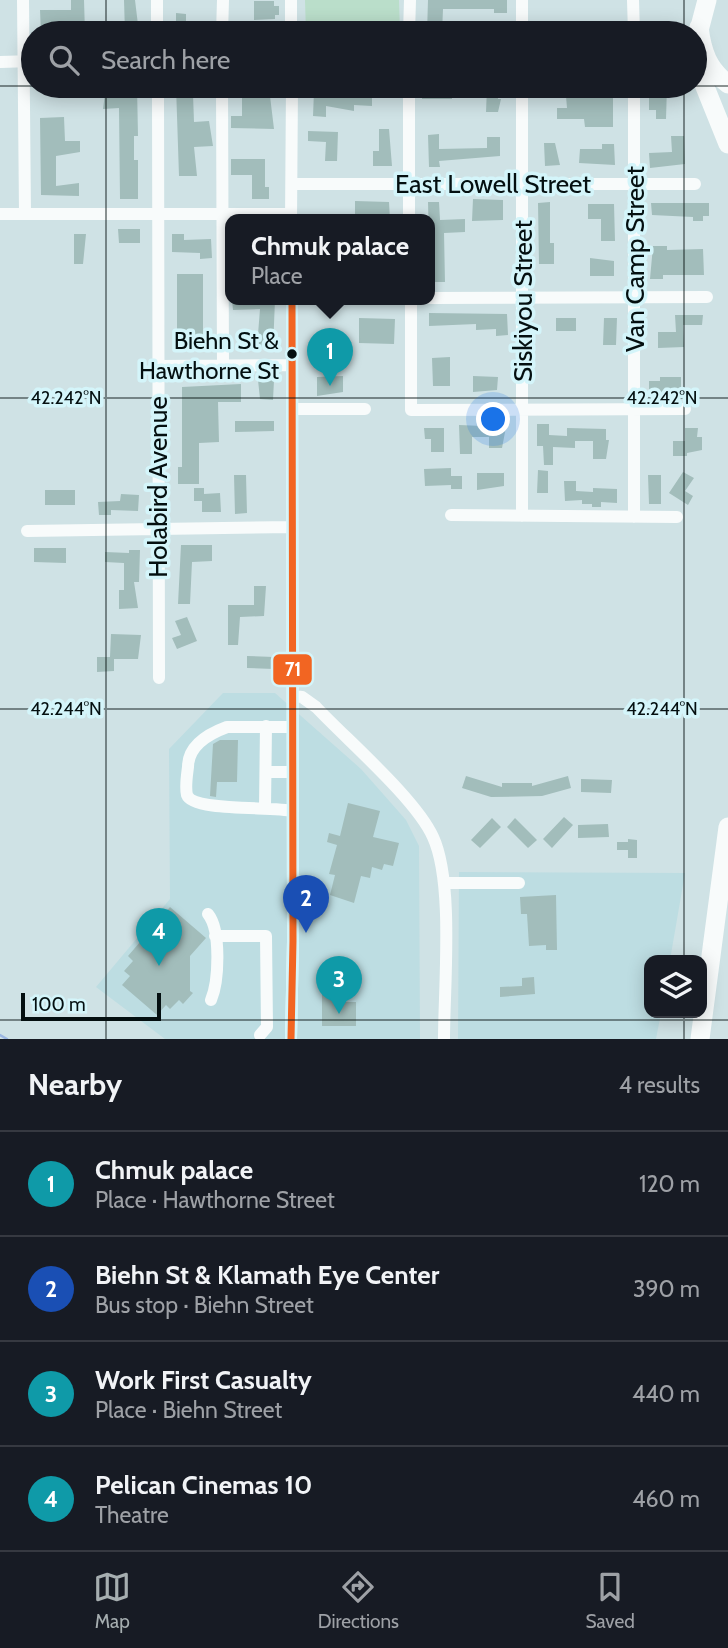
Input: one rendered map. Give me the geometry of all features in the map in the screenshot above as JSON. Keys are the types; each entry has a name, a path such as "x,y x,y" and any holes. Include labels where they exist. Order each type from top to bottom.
{"highway":[{"path":"701,21 707,0"},
{"path":"707,61 717,76 728,84"},
{"path":"707,92 728,144"},
{"path":"700,1039 728,827"}],"street":[{"path":"23,0 25,21"},
{"path":"157,0 157,21"},
{"path":"222,21 223,0"},
{"path":"291,0 291,21"},
{"path":"409,21 410,0"},
{"path":"522,0 522,21"},
{"path":"634,0 634,21"},
{"path":"0,62 21,61"},
{"path":"25,213 28,98"},
{"name":"Holabird Avenue","path":"158,98 159,678"},
{"path":"222,98 223,366"},
{"path":"291,214 292,98"},
{"path":"409,98 409,214"},
{"name":"Siskiyou Street","path":"522,98 522,516"},
{"name":"Van Camp Street","path":"634,98 634,517"},
{"name":"East Lowell Street","path":"292,184 695,184"},
{"path":"0,214 225,214"},
{"path":"435,298 707,298"},
{"path":"291,1039 292,305"},
{"path":"411,305 411,410 685,409"},
{"path":"159,366 292,365"},
{"path":"292,409 365,409"},
{"path":"451,515 677,517"},
{"path":"27,531 292,527"},
{"path":"293,696 302,697 316,707 419,815 434,838 444,883 444,1039"},
{"path":"265,807 266,726"},
{"path":"292,727 227,727 191,749 188,757 187,794 191,801 202,806 265,807 293,811"},
{"path":"265,772 292,772"},
{"path":"444,883 519,883"},
{"path":"208,914 215,927 216,984 211,1000"},
{"path":"215,936 266,936 267,1027 260,1035"}],"shaded area":[{"path":"223,693 275,693 361,769 406,820 419,846 420,1039 165,1039 96,987 170,899 169,749"},
{"path":"459,872 685,873 671,955 644,955 644,1018 660,1018 656,1039 458,1039"}],"green space":[{"path":"305,0 399,0 400,21 306,21"}],"building":[{"path":"71,0 84,0 85,21 40,21 40,10 71,10"},
{"path":"124,0 135,0 138,21 125,21"},
{"path":"428,0 507,0 507,13 494,13 494,9 443,9 442,21 427,21"},
{"path":"254,1 274,1 274,6 279,6 279,15 275,15 275,19 254,20"},
{"path":"176,13 186,14 186,21 176,21"},
{"path":"104,98 137,98 138,136 134,136 134,160 138,160 138,199 120,199 119,108 103,109"},
{"path":"176,98 193,98 194,122 209,121 213,146 194,147 197,176 179,176"},
{"path":"242,98 270,98 274,129 231,128 231,116 242,116"},
{"path":"314,98 372,98 372,106 354,105 354,111 326,106 326,117 313,116"},
{"path":"487,98 501,99 498,112 486,112"},
{"path":"566,98 613,98 613,127 585,127 584,119 557,119 557,108 567,108"},
{"path":"649,98 667,98 666,119 656,119 656,110 649,110"},
{"path":"64,117 65,141 80,141 80,152 56,156 56,186 79,183 79,196 41,195 40,118"},
{"path":"379,129 389,129 392,166 373,166 373,151 379,151"},
{"path":"308,131 338,132 337,161 325,161 326,142 308,141"},
{"path":"439,134 439,149 487,148 487,137 500,137 500,156 439,161 440,167 429,167 428,135"},
{"path":"671,136 684,136 685,164 650,168 649,153 672,152"},
{"path":"544,143 555,143 560,165 545,166"},
{"path":"602,144 614,144 615,165 579,163 580,149 602,149"},
{"path":"231,159 265,159 265,187 269,187 269,199 252,199 252,175 231,175"},
{"path":"473,199 503,200 503,220 472,221"},
{"path":"355,201 389,202 390,214 355,214"},
{"path":"428,202 439,202 440,220 465,219 465,232 444,233 445,282 435,282 435,214 428,214"},
{"path":"550,202 550,243 554,243 554,264 539,264 538,203"},
{"path":"651,203 709,203 709,216 703,216 703,221 693,221 693,217 652,215"},
{"path":"588,204 614,204 615,241 601,241 601,219 588,219"},
{"path":"118,229 140,229 140,243 119,243"},
{"path":"74,234 86,234 83,264 74,264"},
{"path":"172,234 184,234 184,240 211,239 212,258 200,259 200,253 172,252"},
{"path":"653,246 667,246 667,250 703,249 704,275 663,275 663,279 650,279"},
{"path":"590,258 614,261 614,276 590,276"},
{"path":"177,274 203,274 203,337 209,337 209,345 192,345 192,350 177,351"},
{"path":"232,305 275,305 273,348 257,347 260,309 233,310"},
{"path":"429,313 507,314 508,335 496,336 496,329 476,330 476,324 429,326"},
{"path":"675,315 703,315 702,325 683,325 684,347 658,348 658,332 676,332"},
{"path":"359,318 395,319 394,344 359,343"},
{"path":"556,318 576,318 576,331 556,331"},
{"path":"604,318 617,318 616,345 603,345"},
{"path":"450,357 450,386 433,386 432,358"},
{"path":"343,376 343,392 317,396 317,377"},
{"path":"473,376 498,377 497,390 473,392"},
{"path":"660,377 681,377 681,392 664,396 664,393 649,393 649,381 660,381"},
{"path":"258,380 274,380 273,400 260,399"},
{"path":"241,384 241,402 218,402 219,442 199,443 199,484 178,484 178,467 182,467 182,387"},
{"path":"235,421 274,421 274,431 235,432"},
{"path":"537,424 549,424 549,435 567,436 567,428 606,429 606,440 609,440 606,459 593,459 593,441 575,441 575,448 553,447 553,465 544,465 543,446 537,446"},
{"path":"459,425 506,427 502,448 489,448 489,437 472,437 472,454 460,454"},
{"path":"424,428 444,428 444,452 431,452 431,439 425,439"},
{"path":"685,428 698,428 697,437 702,437 702,450 687,453 687,456 673,456 673,441 685,441"},
{"path":"451,468 451,476 462,476 462,489 451,489 451,485 425,486 424,469"},
{"path":"538,470 548,471 548,493 537,493"},
{"path":"683,472 694,478 685,491 693,496 688,505 669,493"},
{"path":"477,473 504,473 504,486 477,490"},
{"path":"234,475 246,475 247,513 235,514"},
{"path":"648,475 661,475 661,504 649,504"},
{"path":"564,481 576,481 576,491 593,492 593,488 617,489 617,503 601,502 601,507 592,507 592,504 582,504 582,500 565,501"},
{"path":"194,488 204,488 204,494 220,493 221,512 202,512 202,501 194,501"},
{"path":"45,490 75,490 75,505 45,505"},
{"path":"121,494 139,495 138,511 111,510 111,515 99,515 98,502 120,501"},
{"path":"181,545 212,545 212,561 192,562 190,604 178,604"},
{"path":"34,548 66,548 66,563 34,562"},
{"path":"129,550 140,550 139,582 134,582 138,608 119,609 119,590 124,590 124,563 105,562 105,552 129,553"},
{"path":"254,586 266,586 264,616 240,617 238,645 228,645 228,605 254,605"},
{"path":"187,617 197,641 177,649 172,638 181,635 175,621"},
{"path":"111,634 141,635 138,659 114,659 114,671 97,672 97,657 110,657"},
{"path":"247,656 274,657 274,669 247,668"},
{"path":"220,740 238,740 237,782 217,782 216,797 210,796 213,744"},
{"path":"466,776 502,787 502,783 532,783 532,786 568,776 571,788 542,796 491,797 462,788"},
{"path":"581,779 612,780 611,793 581,792"},
{"path":"348,803 380,811 373,837 399,843 393,866 384,864 382,870 372,867 370,878 361,876 354,903 330,895 335,875 329,874 337,845 327,842 329,833 340,836"},
{"path":"564,817 573,825 552,848 543,839"},
{"path":"492,818 501,827 480,848 471,840"},
{"path":"515,818 537,840 528,848 507,827"},
{"path":"608,824 609,837 578,838 578,825"},
{"path":"628,839 637,840 637,858 628,858 628,850 617,850 617,842 628,842"},
{"path":"556,895 557,950 546,950 546,945 529,946 527,914 521,914 520,897"},
{"path":"170,907 206,938 190,956 190,991 193,993 183,1004 179,1000 170,1009 166,1005 157,1015 122,985 130,976 124,971 133,961 128,956"},
{"path":"534,977 535,994 500,997 500,987 522,986 522,978"},
{"path":"322,989 346,989 346,1002 356,1002 356,1026 322,1026"}],"waterway":[{"path":"0,1035 7,1039"}],"transit line":[{"name":"71","path":"291,1039 292,305"}],"place":[{"name":"Biehn St & Hawthorne St","path":"292,354"},
{"name":"Chmuk palace","path":"330,386"},
{"name":"Biehn St & Klamath Eye Center","path":"306,933"},
{"name":"Pelican Cinemas 10","path":"159,966"},
{"name":"Work First Casualty","path":"339,1014"}]}
